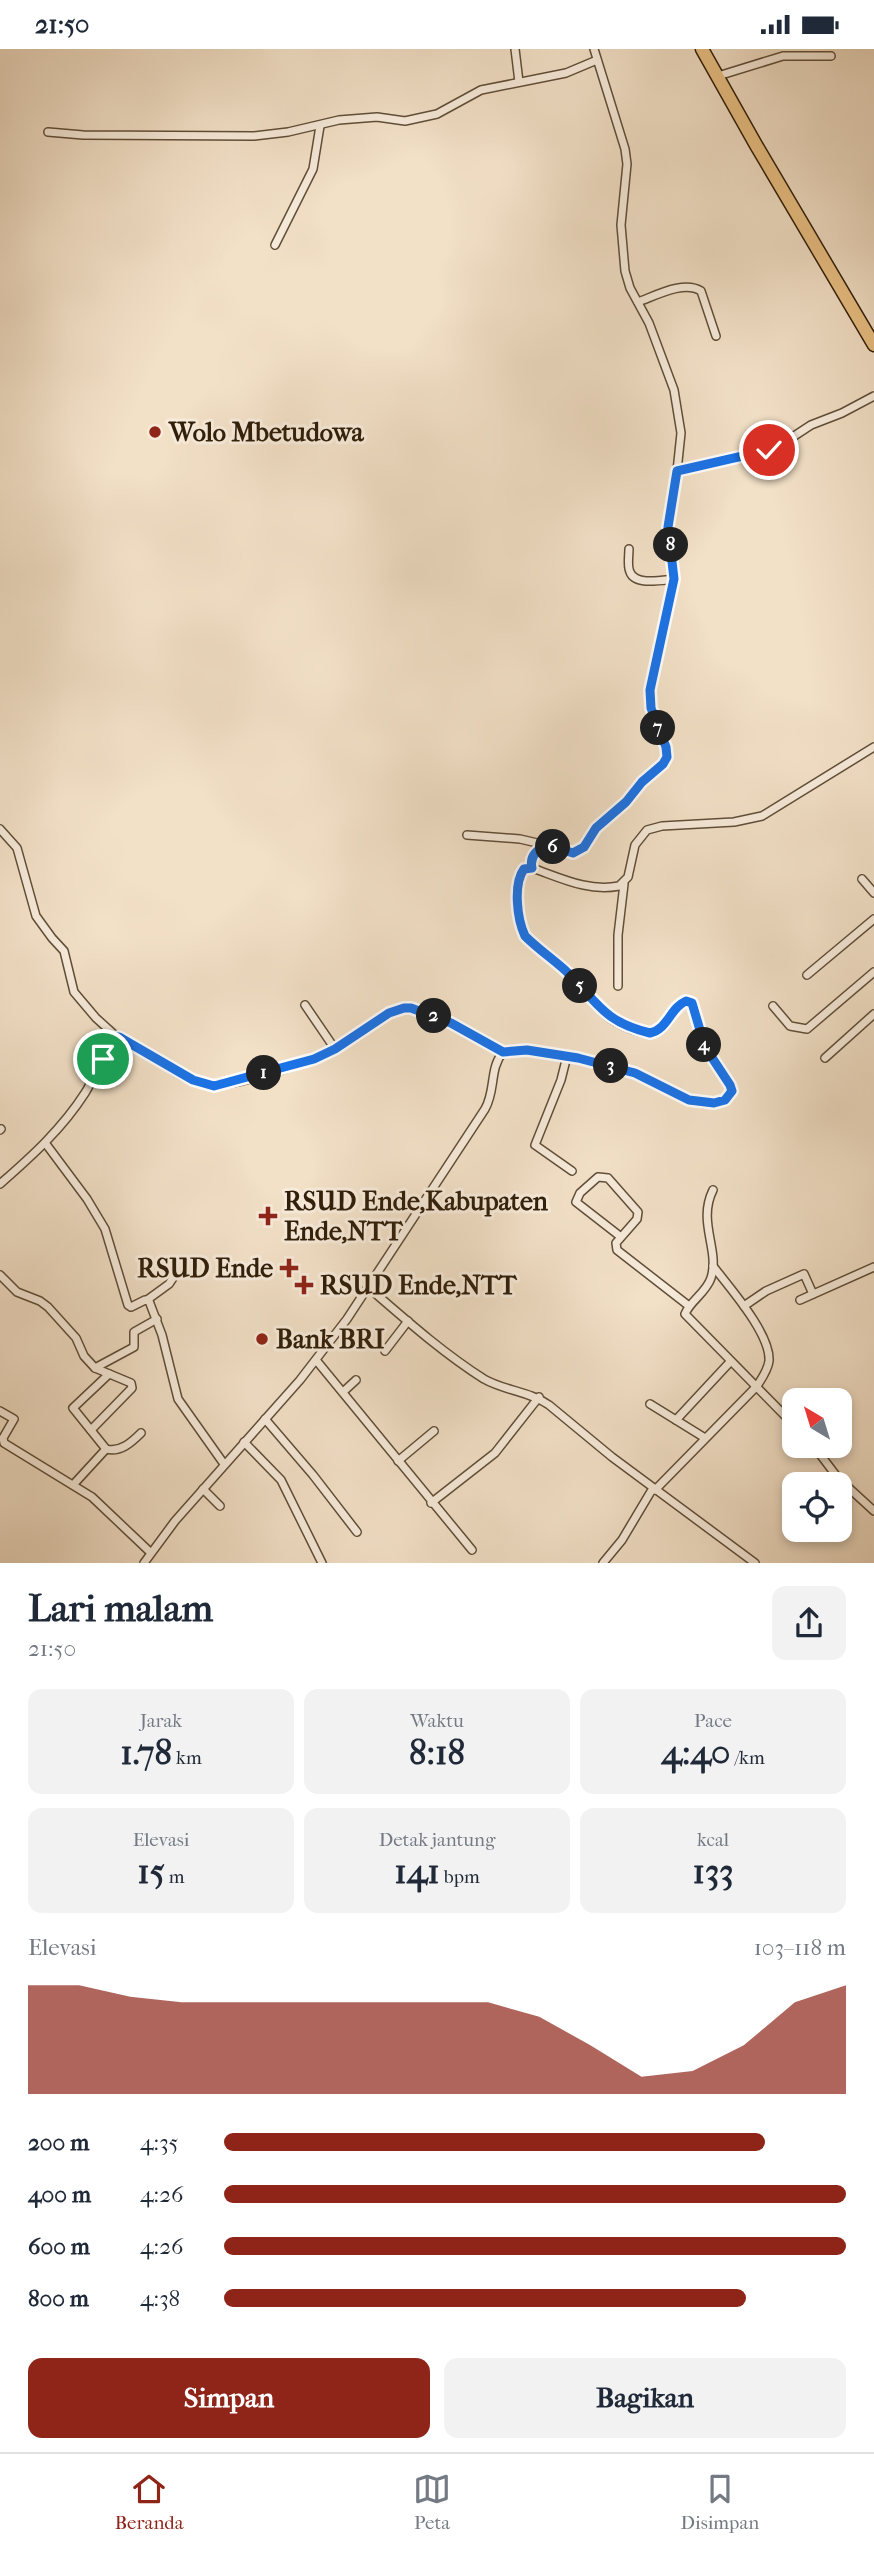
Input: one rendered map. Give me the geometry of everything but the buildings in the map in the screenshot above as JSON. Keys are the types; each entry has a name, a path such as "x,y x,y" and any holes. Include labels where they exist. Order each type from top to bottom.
{"highway":[{"path":"702,49 874,345"}],"street":[{"path":"515,49 519,82"},
{"path":"467,835 520,839 573,853 584,847 596,828 626,802 667,757 666,747 651,708 650,690 674,579 668,527 681,433 674,390 649,323 625,271 621,247 627,165 625,149 594,49"},
{"path":"718,76 774,58 797,55 831,56"},
{"path":"48,132 83,135 254,136 320,126 339,120 372,117 410,120 437,114 481,90 566,73 597,60"},
{"path":"275,245 313,169 320,126"},
{"path":"638,302 678,289 696,288 701,291 716,335"},
{"path":"677,471 779,446 811,425 842,413 874,395"},
{"path":"629,549 629,571 638,580 674,579"},
{"path":"618,986 618,935 624,884 635,845 648,830 662,826 734,822 762,815 874,747"},
{"path":"0,829 17,848 36,916 65,953 74,992 117,1037 193,1080 214,1086 314,1059 335,1049 389,1013 404,1008 451,1023 503,1052 527,1050 567,1056 635,1073 689,1100 720,1102 732,1091 705,1047 692,1003 686,1001 680,1004 657,1031 650,1033 622,1025 600,1009 569,975 525,936 519,907 520,878 524,869 532,868 581,885 614,887 624,884"},
{"path":"532,868 535,853 548,845"},
{"path":"862,879 874,893"},
{"path":"807,975 871,922 874,932"},
{"path":"773,1006 790,1026 807,1029 874,972"},
{"path":"305,1005 335,1049"},
{"path":"825,1058 874,1014"},
{"path":"1,1182 46,1144 85,1094 117,1037"},
{"path":"0,1411 14,1420 3,1439 4,1443 92,1497 149,1559 203,1489 316,1360 369,1288 489,1102 494,1066 503,1052"},
{"path":"567,1056 561,1080 535,1145 572,1171"},
{"path":"46,1144 105,1229 128,1305 131,1307 147,1300 173,1278"},
{"path":"621,1237 576,1202 580,1193 598,1177 608,1178 638,1212 636,1219 621,1237 616,1243 617,1250 689,1306"},
{"path":"713,1190 707,1209 713,1266 707,1286 685,1311 686,1317 782,1412"},
{"path":"603,1563 622,1540 654,1489 757,1386 768,1366 769,1353 759,1332 744,1306 713,1266"},
{"path":"800,1300 874,1267"},
{"path":"0,1275 17,1292 48,1307 76,1338 95,1368 131,1384 132,1388 91,1430"},
{"path":"744,1306 766,1291 804,1275 813,1294"},
{"path":"369,1288 484,1379 504,1388 539,1397 654,1489 755,1563"},
{"path":"147,1300 157,1319 178,1399 224,1464"},
{"path":"95,1368 134,1347 134,1332 157,1319"},
{"path":"384,1351 408,1321"},
{"path":"316,1360 472,1551"},
{"path":"676,1420 730,1361"},
{"path":"109,1374 74,1408 106,1450 112,1451 128,1445 141,1433"},
{"path":"343,1392 356,1380"},
{"path":"431,1503 495,1454 539,1397"},
{"path":"650,1404 705,1438"},
{"path":"265,1419 357,1532"},
{"path":"398,1461 434,1430"},
{"path":"244,1442 281,1480 322,1563"},
{"path":"73,1485 106,1450"},
{"path":"823,1458 838,1478 874,1511"},
{"path":"203,1489 220,1506"}],"place":[{"name":"Wolo Mbetudowa","path":"155,432"},
{"name":"RSUD Ende,Kabupaten Ende,NTT","path":"268,1216"},
{"name":"RSUD Ende","path":"289,1268"},
{"name":"RSUD Ende,NTT","path":"304,1285"},
{"name":"Bank BRI","path":"262,1339"}],"route":[{"path":"103,1059 114,1038 119,1037 193,1080 214,1086 314,1059 335,1049 396,1009 411,1008 451,1023 503,1052 527,1050 578,1058 625,1069 689,1100 704,1103 725,1100 732,1091 730,1085 710,1058 700,1035 697,1014 692,1003 686,1001 680,1004 663,1027 650,1033 622,1025 612,1019 546,953 525,936 519,907 520,878 524,869 532,868 532,859 541,848 548,845 573,853 584,847 603,820 626,802 667,757 666,747 651,708 650,690 673,589 668,527 677,471 769,450"}]}
